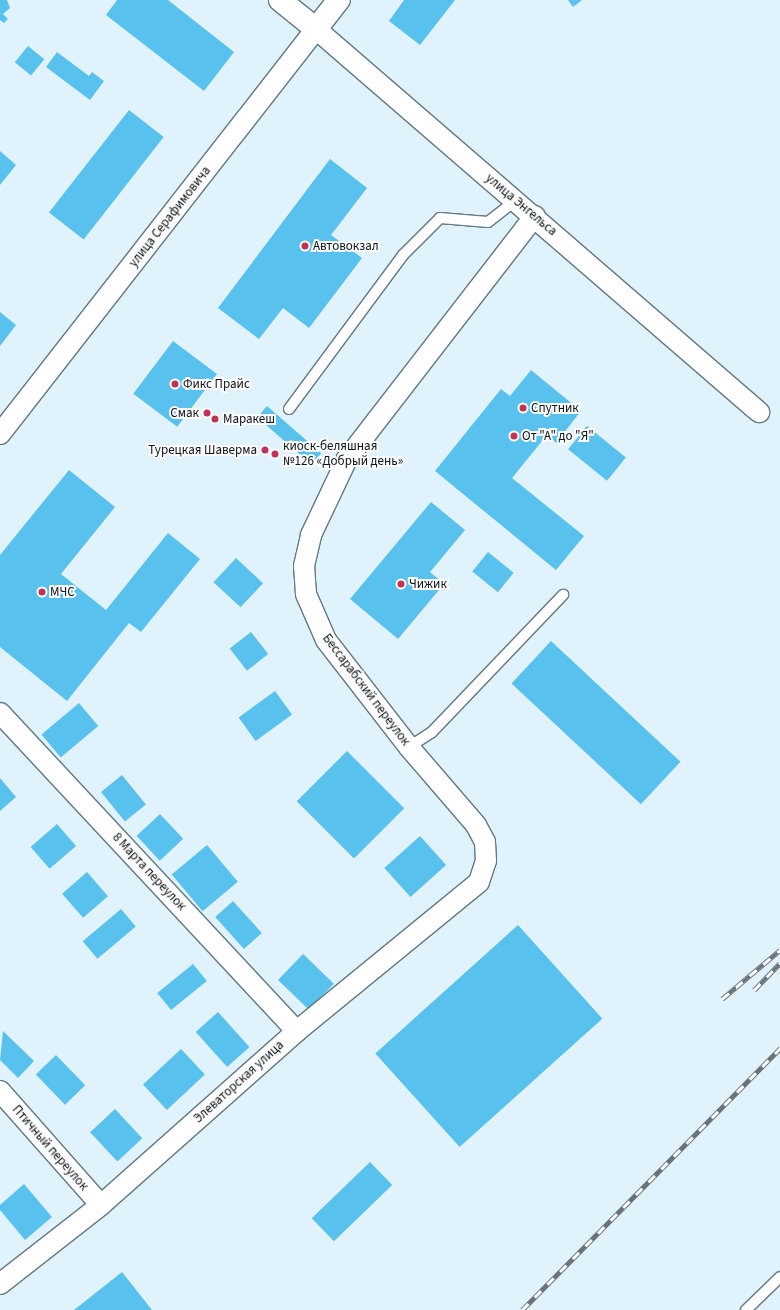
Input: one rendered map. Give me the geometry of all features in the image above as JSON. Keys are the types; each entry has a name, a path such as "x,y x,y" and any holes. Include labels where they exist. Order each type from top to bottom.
{"street":[{"name":"улица Энгельса","path":"280,0 316,29 515,201 535,216 759,412"},
{"name":"улица Серафимовича","path":"0,434 340,0"},
{"name":"Бессарабский переулок","path":"479,882 486,861 485,842 476,825 409,746 326,640 306,594 304,566 311,535 347,459 535,216"},
{"name":"8 Марта переулок","path":"0,713 297,1031"},
{"name":"Элеваторская улица","path":"0,1284 101,1205 297,1031 479,882"},
{"name":"Птичный переулок","path":"0,1091 101,1205"}],"lane":[{"path":"288,409 402,255 440,218 488,222 515,201"},
{"path":"409,746 432,732 563,595"},
{"path":"746,1310 780,1277"}],"building":[{"path":"0,0 7,0 10,8 3,14 8,19 4,23 0,20"},
{"path":"117,0 168,0 234,52 204,91 106,15"},
{"path":"404,0 455,0 420,45 389,21"},
{"path":"568,0 582,0 573,7"},
{"path":"28,46 44,59 31,76 15,62"},
{"path":"57,52 89,76 92,72 104,81 90,100 46,67"},
{"path":"129,110 164,137 84,240 49,212"},
{"path":"0,151 16,165 0,185"},
{"name":"Автовокзал","path":"330,159 367,188 331,235 362,258 309,328 283,308 259,339 218,308"},
{"path":"0,312 16,325 0,346"},
{"name":"Фикс Прайс","path":"173,341 217,374 177,427 133,394"},
{"path":"531,370 581,411 556,443 547,435 512,478 584,536 556,570 435,471 501,389 510,396"},
{"path":"267,406 321,453 311,465 257,417"},
{"path":"587,426 626,457 607,481 568,449"},
{"name":"МЧС","path":"69,470 115,507 61,574 106,610 168,533 200,559 141,632 129,623 67,701 0,647 0,555"},
{"path":"431,502 465,530 430,572 444,584 398,639 350,599"},
{"path":"488,552 514,573 498,592 472,571"},
{"path":"236,558 263,583 241,607 213,582"},
{"path":"251,632 268,654 247,671 230,649"},
{"path":"551,641 680,762 641,804 511,683"},
{"path":"275,691 292,714 256,741 239,717"},
{"path":"79,703 98,726 61,757 41,734"},
{"path":"347,751 404,808 354,858 297,801"},
{"path":"122,775 146,805 125,822 101,792"},
{"path":"0,778 16,797 0,811"},
{"path":"160,814 183,839 160,861 137,836"},
{"path":"57,824 76,846 50,869 31,847"},
{"path":"420,836 446,865 410,897 384,868"},
{"path":"207,845 238,882 203,911 172,875"},
{"path":"87,872 108,896 83,918 62,894"},
{"path":"233,901 262,933 244,949 215,917"},
{"path":"121,909 136,927 97,959 83,941"},
{"path":"518,925 602,1019 460,1147 375,1053"},
{"path":"303,954 334,984 309,1010 278,980"},
{"path":"193,964 207,981 171,1010 157,993"},
{"path":"218,1012 249,1047 227,1067 196,1032"},
{"path":"3,1031 34,1061 18,1078 0,1060"},
{"path":"181,1049 205,1075 167,1110 143,1084"},
{"path":"56,1055 85,1085 65,1105 36,1074"},
{"path":"115,1109 142,1138 117,1161 90,1132"},
{"path":"370,1162 392,1185 334,1241 312,1218"},
{"path":"24,1184 52,1217 25,1240 0,1210 0,1205"},
{"path":"122,1272 152,1310 74,1310"}],"railway":[{"path":"722,999 780,950"},
{"path":"754,990 780,963"},
{"path":"522,1310 780,1048"}],"place":[{"name":"Автовокзал","path":"305,246"},
{"name":"Фикс Прайс","path":"175,384"},
{"name":"Спутник","path":"523,408"},
{"name":"Смак","path":"207,413"},
{"name":"Маракеш","path":"215,419"},
{"name":"От \"А\" до \"Я\"","path":"514,436"},
{"name":"Турецкая Шаверма","path":"265,450"},
{"name":"киоск-беляшная №126 «Добрый день»","path":"275,454"},
{"name":"Чижик","path":"401,584"},
{"name":"МЧС","path":"42,592"}]}
